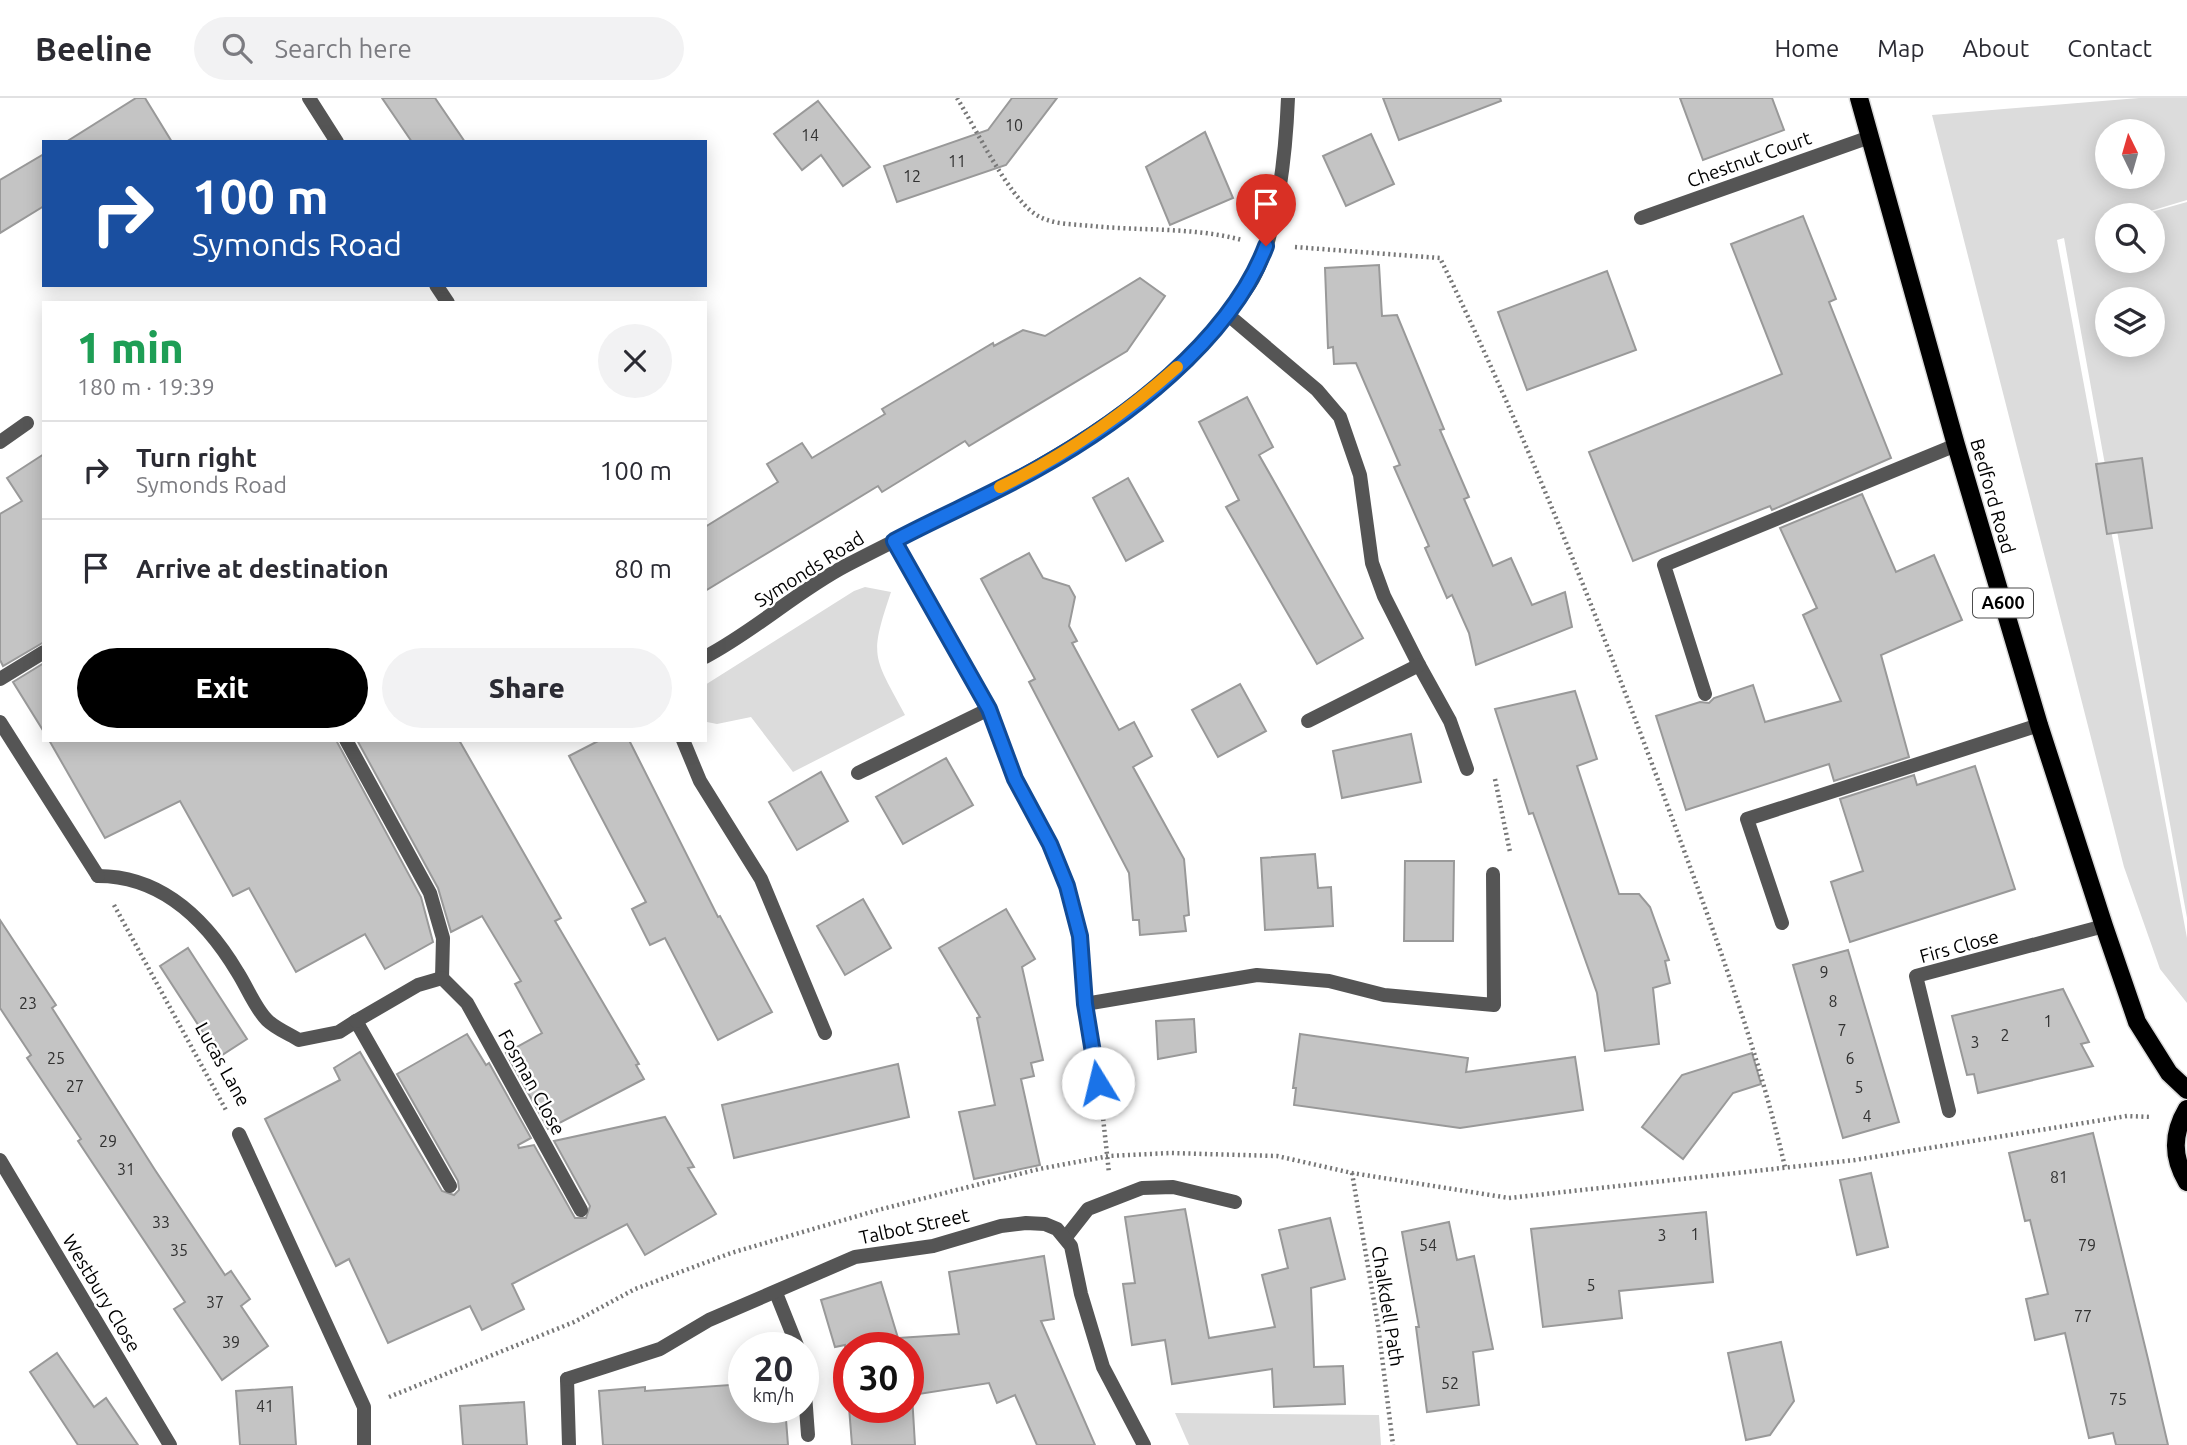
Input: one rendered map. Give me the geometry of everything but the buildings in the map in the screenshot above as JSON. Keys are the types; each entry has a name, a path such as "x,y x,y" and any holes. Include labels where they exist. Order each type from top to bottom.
{"main road":[{"name":"Bedford Road","path":"1859,98 1956,445 2039,725 2104,926 2137,1022 2169,1073 2187,1090"},
{"path":"2187,1109 2175,1135 2175,1152 2187,1182"}],"street":[{"path":"309,98 336,140"},
{"name":"Symonds Road","path":"707,656 840,569 1037,469 1116,418 1188,357 1227,314 1253,278 1266,246 1286,151 1288,98"},
{"name":"Chestnut Court","path":"1641,218 1870,136"},
{"path":"1227,314 1317,390 1339,417 1360,475 1372,563 1384,596 1450,721 1467,769"},
{"path":"0,442 27,423"},
{"path":"1705,694 1664,565 1956,445"},
{"path":"894,541 989,709 1015,779 1050,844 1067,886 1080,936 1085,1004 1098,1083"},
{"path":"0,679 42,653"},
{"path":"1308,722 1419,666"},
{"path":"858,773 989,709"},
{"path":"0,722 98,876 122,876 148,886 169,896 198,917 222,946 267,1020 299,1040 339,1032 418,985 442,978 443,938 430,893 347,742"},
{"path":"1782,923 1747,819 2039,725"},
{"path":"684,742 700,781 761,879 825,1033"},
{"path":"1085,1004 1257,975 1329,981 1384,995 1494,1005 1493,874"},
{"name":"Firs Close","path":"1949,1111 1916,976 2104,926"},
{"name":"Fosman Close","path":"442,978 467,1003 581,1210"},
{"path":"356,1021 450,1186"},
{"name":"Lucas Lane","path":"239,1134 364,1407 365,1445"},
{"name":"Westbury Close","path":"0,1160 170,1445"},
{"path":"1144,1445 1103,1367 1066,1237 1088,1209 1142,1188 1173,1187 1235,1202"},
{"name":"Talbot Street","path":"569,1445 567,1379 660,1349 709,1320 855,1257 933,1246 1001,1226 1026,1223 1045,1224 1066,1237"},
{"path":"776,1293 792,1332"},
{"path":"807,1423 808,1435"}],"path":[{"path":"957,98 1012,189 1034,214 1056,223 1154,232 1216,233 1266,246 1440,258 1556,513 1617,666 1742,1014 1771,1106 1785,1167"},
{"path":"1467,769 1493,771 1511,856 1493,874"},
{"name":"Lucas Lane","path":"98,876 239,1134"},
{"path":"1098,1083 1108,1156 1108,1199"},
{"name":"Chalkdell Path","path":"1352,1173 1378,1325 1393,1445"}],"shaded area":[{"path":"2139,98 2187,98 2187,200 2165,207 2165,203 2095,203 2095,273 2165,273 2165,208 2187,202 2187,918 2064,238 2057,240 2187,938 2187,1003 2160,969 2124,867 1932,115"},
{"path":"865,587 891,592 879,631 878,656 886,680 905,715 793,772 751,717 717,724 707,722 707,684 854,591"},
{"path":"1175,1413 1379,1415 1381,1445 1189,1445"}],"slow traffic":[{"path":"1000,487 1037,469 1116,418 1177,367"}],"route":[{"path":"1098,1083 1085,1004 1080,936 1067,886 1050,844 1015,779 989,709 894,541 1037,469 1116,418 1188,357 1227,314 1253,278 1266,246"}]}
